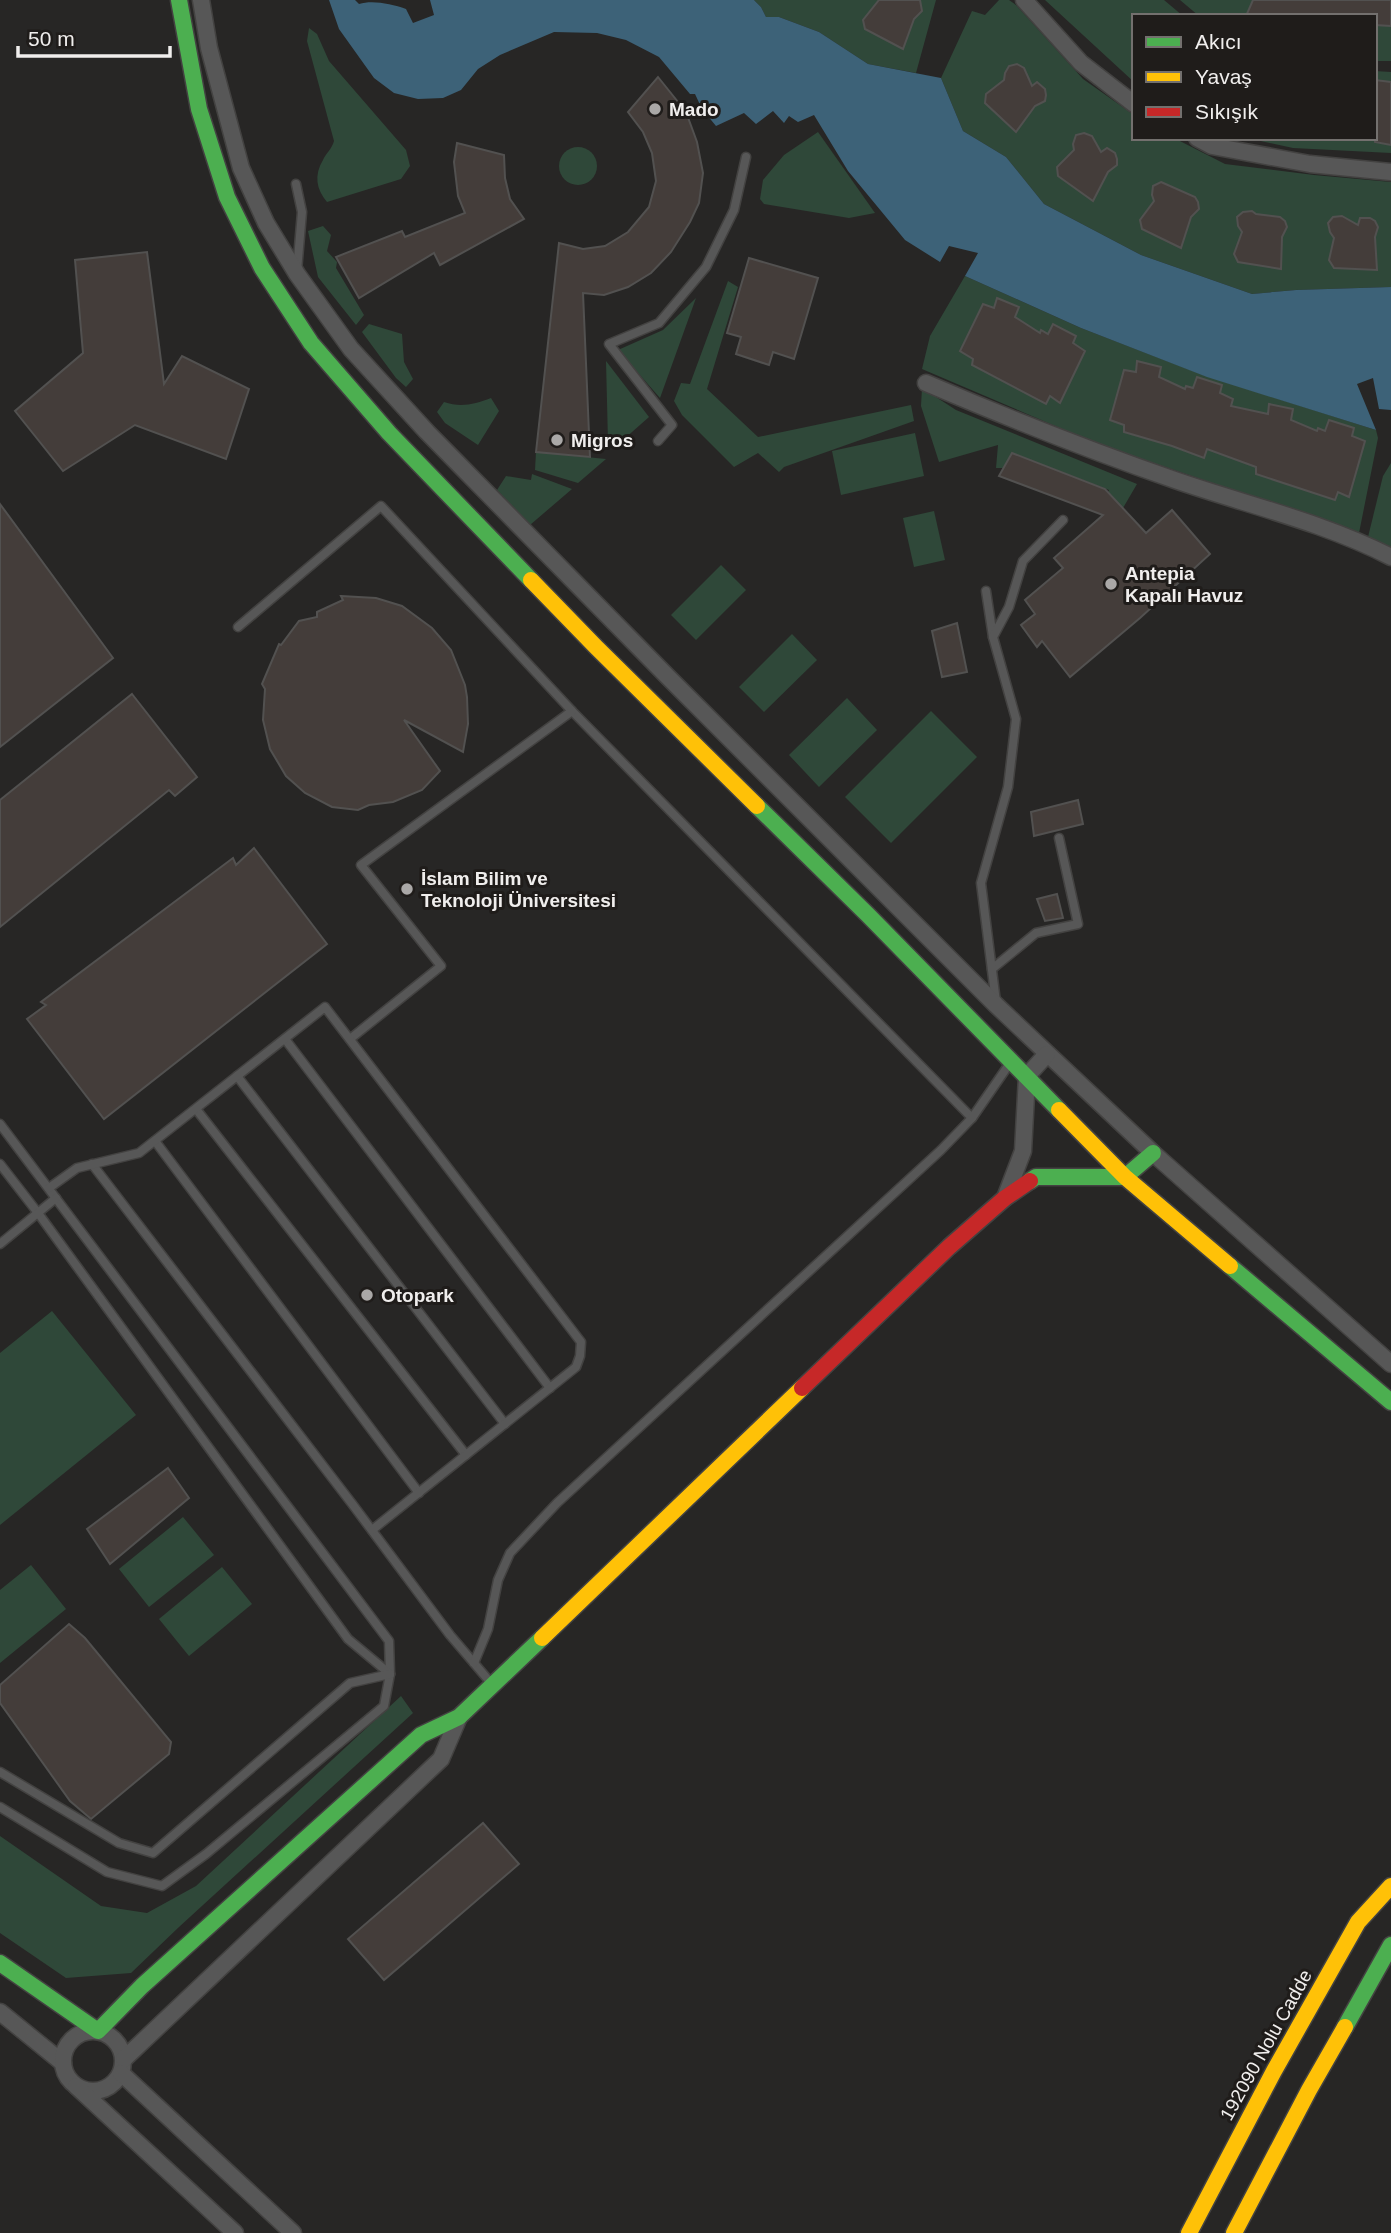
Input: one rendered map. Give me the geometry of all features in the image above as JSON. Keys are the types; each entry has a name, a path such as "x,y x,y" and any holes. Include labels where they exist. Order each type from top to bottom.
{"street":[{"path":"179,0 199,109 227,197 262,268 311,343 389,433 596,647 858,906 1125,1177 1391,1402"},
{"path":"201,0 209,48 241,168 266,223 296,274 351,349 426,432 996,1005 1153,1153 1391,1364"},
{"path":"1024,0 1082,63 1132,102"},
{"path":"1200,140 1212,146 1310,164 1391,172"},
{"path":"926,383 1046,434 1175,481 1361,542 1391,557"},
{"path":"1005,1198 1023,1151 1027,1076 1047,1054"},
{"path":"235,2233 76,2086 65,2072 63,2063 63,2054 73,2038 80,2033 98,2031 142,1986 421,1735 459,1717 949,1247 1005,1198 1036,1177 1125,1177 1153,1153"},
{"path":"122,2066 441,1759 459,1717"},
{"name":"192090 Nolu Cadde","path":"1189,2233 1274,2071 1358,1922 1391,1886"},
{"path":"1234,2233 1309,2090 1391,1945"},
{"path":"0,1962 98,2031 116,2040 121,2049 122,2066 117,2080 102,2090 93,2091 76,2086"},
{"path":"0,2012 63,2063"},
{"path":"122,2066 293,2233"}],"lane":[{"path":"657,441 672,425 609,344 659,324 706,267 734,210 746,157"},
{"path":"296,184 302,212 296,274"},
{"path":"238,627 381,506 572,711 972,1118"},
{"path":"993,637 1009,607 1023,561 1063,520"},
{"path":"986,591 993,637 1016,719 1008,787 981,883 996,1005"},
{"path":"350,1039 441,966 361,865 572,711"},
{"path":"992,969 1036,933 1078,924 1059,838"},
{"path":"49,1188 77,1168 139,1153 326,1007 581,1342 576,1367 372,1530"},
{"path":"285,1039 550,1388"},
{"path":"474,1663 488,1629 498,1580 510,1553 557,1503 941,1150 972,1118 1011,1061"},
{"path":"237,1076 505,1424"},
{"path":"196,1108 466,1455"},
{"path":"0,1124 389,1641 390,1674 384,1706 206,1854 162,1886 107,1872 0,1807"},
{"path":"155,1141 419,1493"},
{"path":"0,1164 348,1639 390,1674"},
{"path":"92,1164 450,1635 493,1685"},
{"path":"0,1244 57,1198"},
{"path":"0,1772 119,1843 153,1853 350,1682 390,1674"}],"green space":[{"path":"754,0 936,0 916,73 868,64 819,32 779,17 766,17"},
{"path":"999,0 1009,0 1016,5 1083,79 1132,114 1132,140 1178,140 1225,164 1391,182 1391,287 1252,294 1141,255 1044,204 1006,157 963,131 941,78 972,11 985,15"},
{"path":"1045,0 1164,0 1181,14 1132,14 1132,80"},
{"path":"1180,0 1391,0 1391,61 1377,61 1377,14 1197,14"},
{"path":"309,28 317,34 329,61 406,150 410,166 401,179 327,202 323,197 318,171 334,141 307,41"},
{"path":"1377,71 1391,72 1391,153 1293,148 1256,140 1377,140"},
{"path":"818,132 875,213 849,218 764,204 760,199 763,180 784,155"},
{"path":"578,147 591,153 597,166 591,179 578,185 565,179 559,166 565,153"},
{"path":"323,226 331,235 327,251 337,262 336,268 364,315 356,325 318,277 308,231"},
{"path":"965,276 1081,328 1203,375 1376,430 1378,438 1359,533 1095,443 922,369 930,336"},
{"path":"728,281 738,287 707,389 758,437 911,405 914,421 784,467 779,472 758,453 734,467 682,415 674,401 681,383 690,384"},
{"path":"696,298 660,398 618,350 663,330"},
{"path":"369,324 402,334 404,362 413,379 406,387 396,378 362,332"},
{"path":"606,361 649,417 615,447 608,442"},
{"path":"922,388 956,410 1137,484 1123,508 1105,499 1109,490 1013,453 1003,468 996,468 998,445 939,462 921,406"},
{"path":"491,398 499,411 478,445 445,423 437,412 444,402 468,404"},
{"path":"915,433 924,476 841,495 832,451"},
{"path":"536,452 606,459 578,483 535,470"},
{"path":"1391,463 1391,548 1368,537 1383,476"},
{"path":"532,474 572,489 530,525 497,490 506,476 531,480"},
{"path":"934,511 945,560 914,567 903,518"},
{"path":"721,565 746,590 696,640 671,615"},
{"path":"792,634 817,660 764,712 739,687"},
{"path":"847,698 877,730 819,787 789,755"},
{"path":"931,711 977,757 891,843 845,797"},
{"path":"52,1311 136,1415 0,1525 0,1353"},
{"path":"183,1517 214,1555 149,1607 119,1569"},
{"path":"31,1565 66,1609 0,1663 0,1590"},
{"path":"222,1567 252,1604 189,1656 159,1619"},
{"path":"401,1696 413,1713 131,1973 66,1978 0,1933 0,1836 101,1906 147,1913 196,1886"}],"water":[{"path":"329,0 355,0 359,4 376,3 406,9 413,23 434,15 430,0 754,0 766,17 779,17 819,32 868,64 941,78 963,131 1006,157 1044,204 1141,255 1252,294 1391,287 1391,410 1379,409 1373,378 1357,384 1376,430 1207,377 1081,328 965,276 978,253 949,246 940,262 905,240 848,171 814,115 798,122 789,116 784,123 773,111 756,124 744,113 716,126 702,109 695,94 690,94 659,57 626,40 597,33 554,32 500,55 478,69 461,90 443,98 418,99 394,93 374,78 339,29"}],"building":[{"path":"879,0 920,0 922,11 914,19 903,49 865,29 863,20"},
{"path":"1253,0 1391,0 1391,26 1377,25 1377,14 1247,14"},
{"path":"1017,64 1024,68 1032,86 1037,82 1045,89 1046,95 1045,101 1035,106 1016,132 985,103 986,94 1004,80 1009,66"},
{"path":"658,77 686,112 697,142 703,173 699,203 671,252 651,273 628,287 604,295 583,293 590,457 536,452 559,243 583,249 605,246 628,232 649,207 656,181 652,153 643,132 628,112"},
{"path":"1377,80 1391,82 1391,145 1375,142"},
{"path":"1084,133 1092,136 1101,152 1107,148 1115,153 1117,159 1117,165 1108,172 1093,201 1058,176 1057,167 1074,150 1076,135"},
{"path":"457,143 504,155 505,178 510,199 524,219 440,265 434,253 359,298 336,257 402,231 405,237 465,213 458,196 454,162"},
{"path":"1161,182 1195,197 1198,202 1199,209 1191,217 1181,248 1142,229 1140,220 1154,201 1153,186"},
{"path":"1252,211 1280,217 1285,221 1287,227 1282,237 1281,269 1238,262 1234,254 1242,232 1237,217 1243,212"},
{"path":"1342,216 1358,225 1360,218 1375,221 1378,227 1375,237 1377,270 1334,268 1329,260 1334,238 1328,223 1333,217"},
{"path":"147,252 164,384 182,356 249,389 226,459 135,425 63,471 15,411 83,353 75,260"},
{"path":"749,258 818,278 794,359 773,352 769,365 736,354 741,337 727,333"},
{"path":"997,298 1019,307 1015,317 1040,333 1041,330 1048,334 1053,324 1076,336 1073,343 1085,351 1060,403 1050,396 1046,404 972,365 973,359 960,351 983,304 994,308"},
{"path":"1137,361 1161,367 1159,377 1185,389 1186,386 1193,388 1197,377 1222,385 1220,393 1233,399 1231,406 1268,414 1269,404 1293,409 1291,420 1317,431 1318,428 1325,431 1329,420 1354,428 1352,436 1365,441 1349,497 1338,492 1335,500 1256,474 1256,467 1207,449 1204,458 1124,432 1124,425 1110,420 1124,370 1136,372"},
{"name":"Antepia Kapalı Havuz","path":"1012,453 1105,489 1146,533 1172,510 1210,554 1070,677 1042,641 1037,647 1021,625 1035,614 1025,600 1063,568 1054,558 1103,515 999,476"},
{"path":"0,504 113,658 0,747"},
{"path":"341,596 376,598 402,606 432,628 451,650 467,697 468,724 463,752 404,720 440,771 422,790 393,802 369,805 358,810 332,807 305,793 286,776 270,749 263,720 265,689 262,684 279,644 281,645 299,621 317,617 317,612 343,600"},
{"path":"957,623 967,672 942,677 932,631"},
{"path":"132,694 197,777 175,796 169,790 0,927 0,800"},
{"path":"1078,800 1083,824 1034,836 1031,812"},
{"path":"254,848 327,944 104,1119 27,1019 46,1005 41,1002 233,858 236,865"},
{"path":"1057,894 1063,918 1045,921 1037,899"},
{"path":"168,1468 189,1498 110,1564 87,1529"},
{"path":"69,1624 85,1638 171,1742 169,1754 91,1819 70,1801 0,1703 0,1685"},
{"path":"483,1823 519,1864 384,1980 348,1939"}],"traffic: fast":[{"path":"179,0 199,109 227,197 262,268 311,343 389,433 531,580"},
{"path":"757,806 1059,1110"},
{"path":"1030,1181 1036,1177 1125,1177 1153,1153"},
{"path":"1230,1266 1391,1402"},
{"path":"0,1963 98,2031 142,1986 421,1735 459,1717 542,1638"},
{"path":"1345,2027 1391,1945"}],"traffic: slow":[{"path":"531,580 757,806"},
{"path":"1059,1110 1125,1177 1230,1266"},
{"path":"542,1638 802,1388"},
{"path":"1189,2233 1274,2071 1358,1922 1391,1886"},
{"path":"1234,2233 1345,2027"}],"traffic: jam":[{"path":"802,1388 949,1247 1005,1198 1030,1181"}],"place":[{"name":"Mado","path":"655,109"},
{"name":"Migros","path":"557,440"},
{"name":"Antepia Kapalı Havuz","path":"1111,584"},
{"name":"İslam Bilim ve Teknoloji Üniversitesi","path":"407,889"},
{"name":"Otopark","path":"367,1295"}]}
